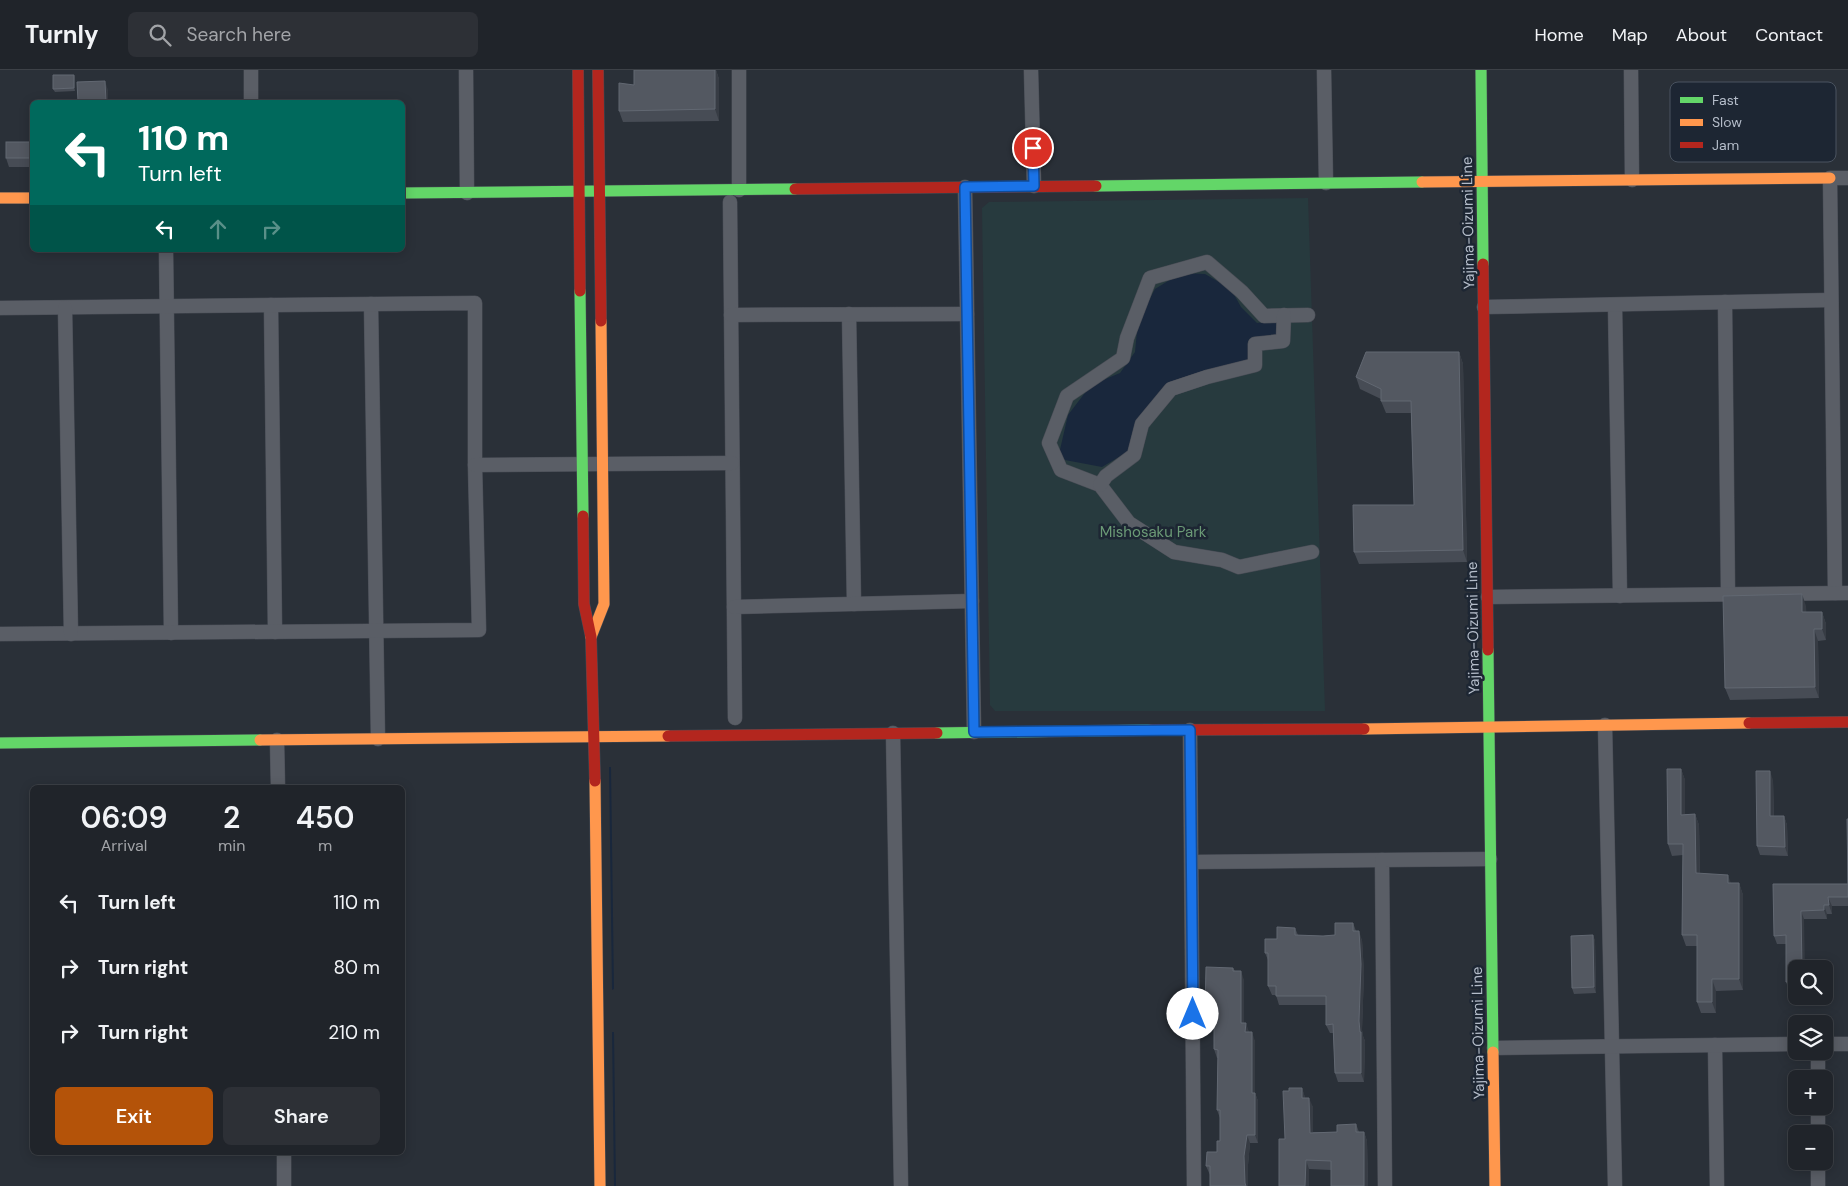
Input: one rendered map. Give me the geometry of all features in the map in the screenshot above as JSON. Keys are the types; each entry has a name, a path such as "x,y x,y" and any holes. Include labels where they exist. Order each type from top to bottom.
{"street":[{"path":"251,70 251,100"},
{"path":"466,70 467,193"},
{"path":"578,70 584,604 592,637 600,1186"},
{"path":"592,637 604,604 604,464 598,70"},
{"path":"739,190 740,70"},
{"path":"1032,70 1034,186"},
{"path":"1324,70 1326,183"},
{"name":"Yajima-Oizumi Line","path":"1481,70 1495,1186"},
{"path":"1631,70 1632,180"},
{"path":"1488,597 1842,593 1832,300 1830,178"},
{"path":"405,193 1848,178"},
{"path":"965,187 974,732"},
{"path":"0,198 30,198"},
{"path":"730,202 735,718"},
{"path":"166,252 171,633"},
{"path":"1308,315 1264,316 1242,292 1207,262 1150,278 1127,338 1123,358 1067,396 1049,443 1061,470 1100,485 1128,523 1174,552 1222,560 1239,567 1312,552"},
{"path":"1484,308 1832,300"},
{"path":"1725,302 1728,594"},
{"path":"0,308 475,303 475,465 479,630 0,634"},
{"path":"370,304 378,738"},
{"path":"271,305 275,632"},
{"path":"1616,305 1620,596"},
{"path":"65,308 71,634"},
{"path":"849,314 854,604"},
{"path":"731,315 967,314"},
{"path":"1100,485 1106,476 1134,455 1142,424 1171,389 1207,377 1255,365 1255,344 1283,341 1284,315"},
{"path":"475,465 732,463"},
{"path":"734,607 972,601"},
{"path":"0,743 1489,728 1848,722"},
{"path":"1605,725 1615,1186"},
{"path":"1190,730 1194,1186"},
{"path":"894,733 901,1186"},
{"path":"277,740 278,785"},
{"path":"1192,862 1490,859"},
{"path":"1382,860 1385,1186"},
{"path":"1494,1048 1788,1044"},
{"path":"1833,1044 1848,1044"},
{"path":"1715,1045 1717,1186"},
{"path":"284,1155 284,1186"},
{"path":"1818,1170 1818,1186"}],"green space":[{"name":"Mishosaku Park","path":"1308,198 1325,711 995,711 990,705 982,208 989,202"}],"water":[{"path":"1181,273 1205,274 1231,289 1241,307 1257,323 1276,321 1277,339 1254,341 1252,363 1211,369 1168,383 1143,414 1129,451 1102,467 1065,460 1059,454 1068,415 1091,385 1120,373 1135,352 1138,321 1155,289"},
{"path":"609,767 611,767 614,989 612,990"},
{"path":"612,1032 614,1032 616,1186 614,1186"}],"building":[{"path":"634,70 715,70 715,109 619,111 619,83 634,85"},
{"path":"53,75 74,75 74,88 53,89"},
{"path":"105,81 106,100 78,100 77,82"},
{"path":"6,142 30,142 30,158 6,158"},
{"path":"1366,352 1459,352 1463,550 1354,552 1353,505 1414,505 1411,401 1381,401 1381,389 1356,377"},
{"path":"1802,594 1802,612 1822,612 1822,629 1814,629 1815,687 1725,688 1723,596"},
{"path":"1667,769 1681,769 1681,815 1695,814 1696,873 1728,875 1728,883 1739,883 1739,979 1712,979 1712,1002 1697,1002 1697,935 1682,935 1683,844 1668,844"},
{"path":"1756,771 1770,771 1770,816 1784,816 1785,847 1757,846"},
{"path":"1847,819 1848,819 1848,884"},
{"path":"1773,884 1848,884 1848,897 1828,897 1829,905 1824,905 1824,910 1801,911 1802,960 1788,960 1788,982 1786,982 1786,935 1774,936"},
{"path":"1335,923 1353,923 1353,931 1359,931 1361,964 1359,1021 1361,1032 1361,1073 1335,1073 1333,1024 1326,1025 1326,996 1276,996 1276,986 1268,986 1268,953 1265,953 1265,939 1277,939 1277,927 1295,928 1295,935 1323,936 1335,935"},
{"path":"1593,935 1594,987 1572,988 1571,936"},
{"path":"1206,967 1233,968 1233,971 1241,971 1241,1023 1246,1023 1245,1032 1252,1032 1252,1093 1255,1093 1255,1135 1247,1135 1244,1156 1246,1186 1210,1186 1210,1166 1206,1166 1207,1152 1217,1152 1217,1141 1220,1141 1220,1110 1217,1110 1218,1050 1214,1049 1214,1011 1205,1011"},
{"path":"1289,1088 1302,1088 1302,1098 1309,1098 1310,1133 1337,1132 1337,1125 1356,1124 1356,1132 1364,1132 1364,1186 1331,1186 1331,1161 1306,1160 1305,1186 1279,1186 1279,1139 1285,1139 1283,1091 1289,1091"}],"traffic: fast":[{"path":"1481,70 1483,264"},
{"path":"1096,186 1422,182"},
{"path":"405,193 795,189"},
{"path":"580,291 583,516"},
{"path":"1488,650 1493,1052"},
{"path":"937,733 1150,730"},
{"path":"0,743 260,740"}],"traffic: slow":[{"path":"1422,182 1830,178"},
{"path":"0,198 30,198"},
{"path":"591,637 604,604 601,321"},
{"path":"1364,729 1749,723"},
{"path":"260,740 668,736"},
{"path":"595,781 600,1186"},
{"path":"1493,1052 1495,1186"}],"traffic: jam":[{"path":"578,70 580,291"},
{"path":"598,70 601,321"},
{"path":"795,189 1096,186"},
{"path":"1483,264 1488,650"},
{"path":"583,516 584,604 591,637 595,781"},
{"path":"1749,723 1848,722"},
{"path":"1150,730 1364,729"},
{"path":"668,736 937,733"}],"route":[{"path":"1033,148 1034,186 965,187 974,732 1190,730 1193,1014"}]}
